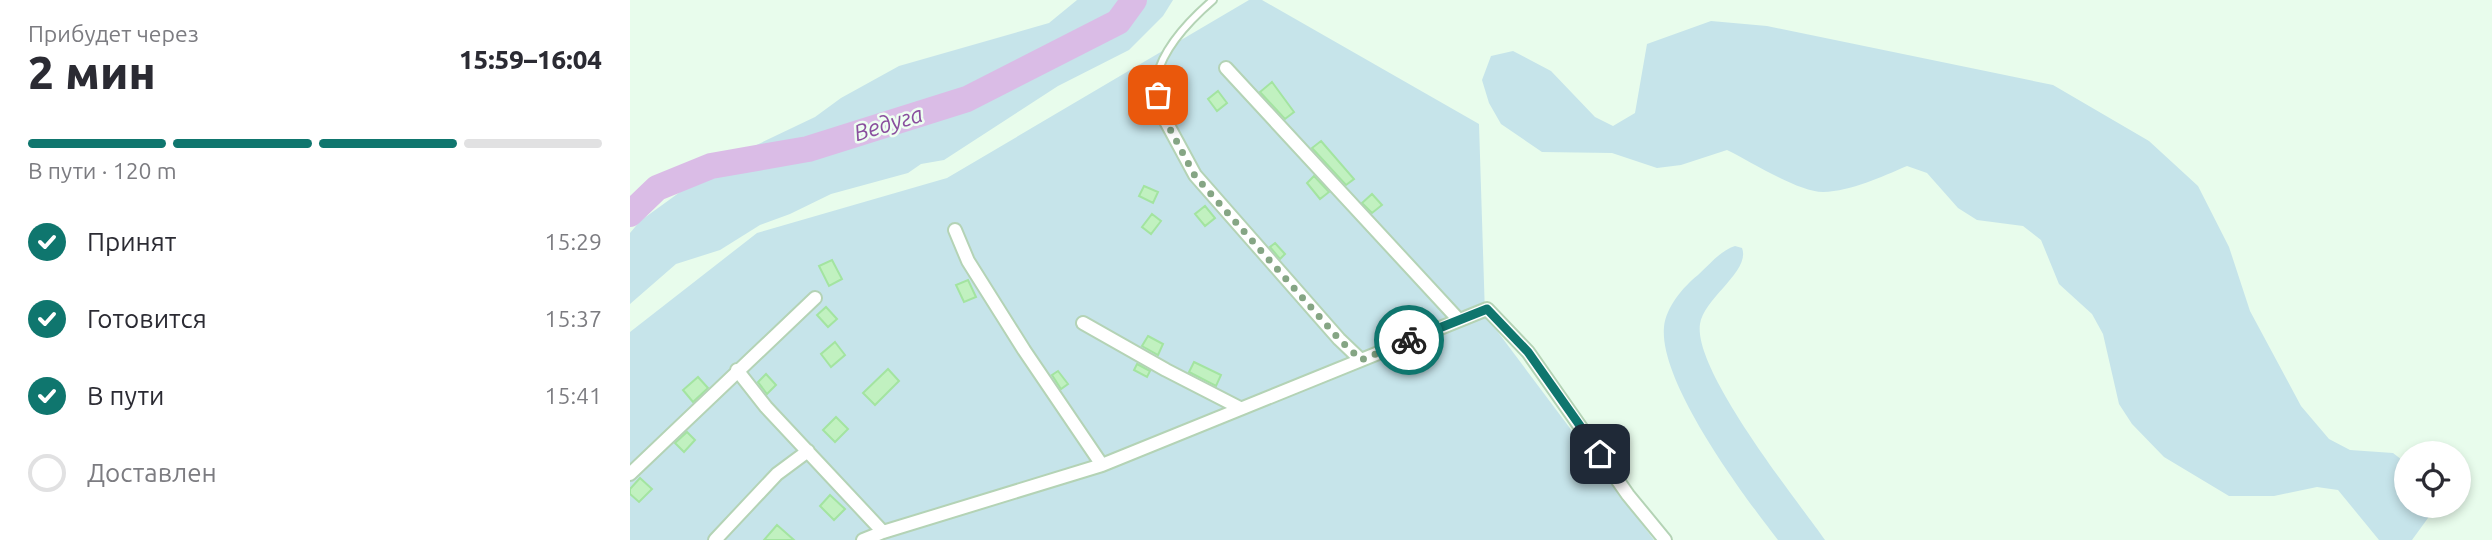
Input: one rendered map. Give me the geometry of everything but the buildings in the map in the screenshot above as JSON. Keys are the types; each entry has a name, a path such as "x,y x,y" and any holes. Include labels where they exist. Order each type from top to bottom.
{"street":[{"path":"1226,68 1458,319"},
{"path":"1162,114 1195,176 1339,339 1361,360"},
{"path":"956,230 968,261 1102,465"},
{"path":"630,474 814,298"},
{"path":"863,540 1102,465 1487,309 1528,352 1628,495 1665,540"},
{"path":"1083,323 1240,408"},
{"path":"737,370 766,407 883,532"},
{"path":"715,540 777,474 808,451"}],"lane":[{"path":"1162,114 1157,77 1165,57 1193,17 1213,0"}],"shaded area":[{"path":"1077,0 1173,0 1163,16 1129,50 1058,86 944,160 921,164 908,173 831,194 760,225 720,250 676,264 630,304 630,233 640,221 723,161 815,117 841,98 899,66 1049,23"},
{"path":"1249,0 1262,0 1479,124 1485,315 1654,540 630,540 630,332 757,233 947,178"},
{"path":"1711,21 1767,26 2053,85 2149,141 2198,186 2229,247 2250,311 2301,406 2329,439 2350,450 2394,454 2394,518 2428,518 2412,540 2379,540 2338,490 2317,487 2274,496 2229,496 2164,457 2132,424 2119,404 2103,334 2092,314 2059,284 2041,240 2023,226 1977,220 1958,208 1927,173 1907,166 1855,186 1823,192 1788,182 1727,150 1681,165 1657,168 1612,153 1542,152 1501,124 1489,103 1482,80 1491,56 1513,51 1551,71 1595,117 1613,126 1635,113 1647,44"},
{"path":"1735,246 1742,248 1740,266 1703,314 1700,324 1702,345 1712,372 1749,434 1825,540 1778,540 1706,438 1675,378 1666,350 1665,320 1676,298 1715,258"}],"waterway":[{"name":"Ведуга","path":"630,214 657,188 711,166 808,149 967,99 1118,22 1134,0"}],"way so far":[{"path":"1158,95 1162,114 1195,176 1339,339 1361,360 1409,340"}],"route":[{"path":"1409,340 1487,309 1528,352 1600,454"}]}
